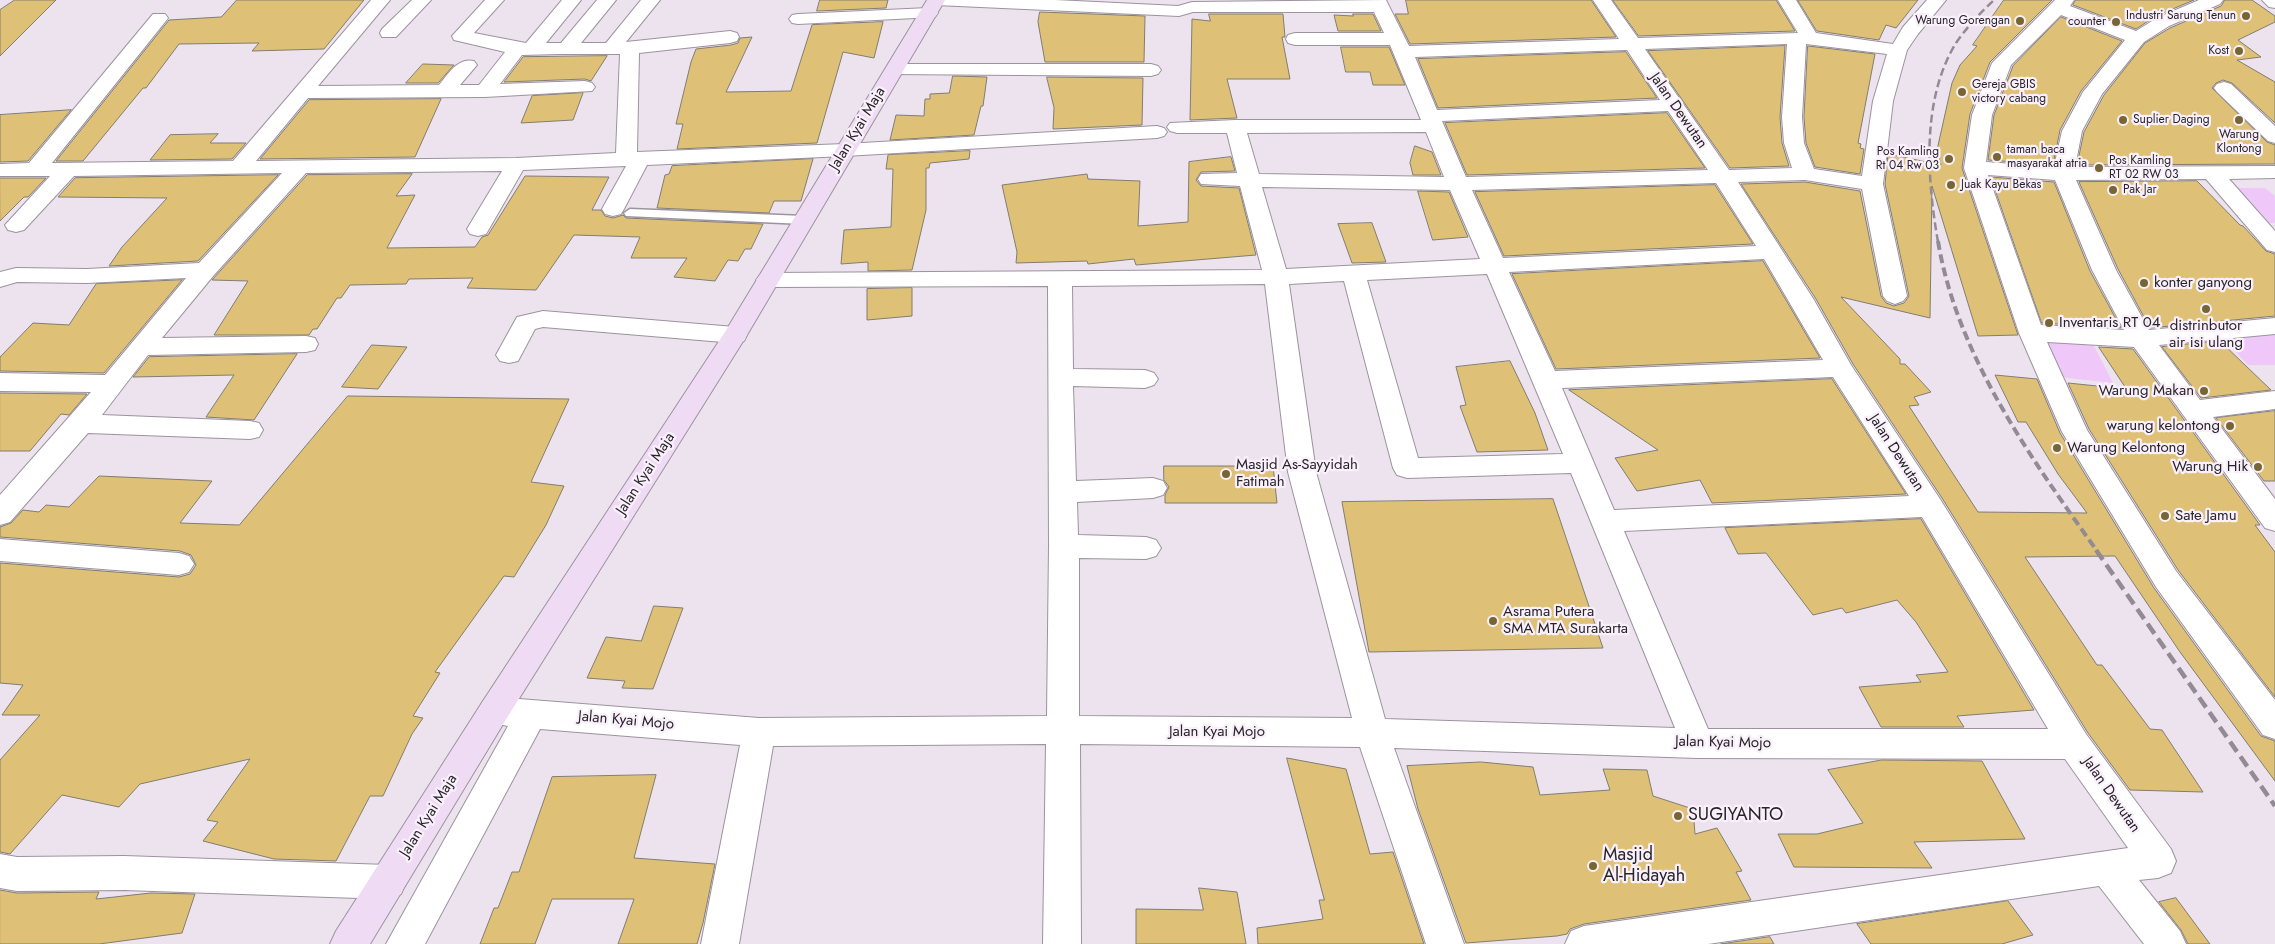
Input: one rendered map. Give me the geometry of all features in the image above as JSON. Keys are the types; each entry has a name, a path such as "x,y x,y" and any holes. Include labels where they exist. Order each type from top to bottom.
{"main road":[{"name":"Jalan Kyai Maja","path":"349,944 494,710 735,335 933,4"}],"street":[{"path":"238,168 381,0"},
{"path":"389,33 422,0"},
{"path":"496,0 461,36 525,48 565,50 620,48 730,37"},
{"path":"485,91 572,0"},
{"path":"565,50 607,0"},
{"path":"621,211 634,158 620,48 651,0"},
{"name":"Jalan Dewutan","path":"1602,0 1675,105 1772,252 1802,300 1840,368 1930,506 2074,744 2158,861 2107,868"},
{"path":"1787,0 1804,38 1792,117 1794,143 1805,174"},
{"path":"1895,296 1872,184 1884,101 1898,50 1910,31 1937,0"},
{"path":"2214,0 2163,22 2137,38 2093,92 2072,131 2063,174 2104,270 2141,338 2275,520"},
{"path":"2271,0 2275,3"},
{"path":"798,19 933,4 1179,11 1192,7 1379,3 1582,463 1698,743"},
{"path":"2137,38 2061,3 2002,63 1982,115 1975,168 2031,333 2075,432 2166,578 2275,725"},
{"path":"35,170 159,18"},
{"path":"1295,39 1399,46 1632,45 1804,38 1898,50"},
{"path":"446,89 467,65"},
{"path":"895,70 1151,70"},
{"path":"303,92 446,89 485,91 585,88"},
{"path":"2224,88 2275,137"},
{"path":"0,170 516,164 845,150 1234,126 1431,121 1675,105"},
{"path":"1234,126 1276,276 1302,472 1372,733 1444,944"},
{"path":"478,229 516,164"},
{"path":"3,507 81,423 141,347 206,270 301,165"},
{"path":"1975,168 2063,174 2275,172"},
{"path":"16,224 68,170"},
{"path":"2212,173 2275,245"},
{"path":"1209,179 1458,184 1805,174 1872,184"},
{"path":"768,280 1276,276 1495,267 1772,252"},
{"path":"0,280 16,275 87,276 206,270"},
{"path":"1353,272 1406,468 1582,463"},
{"path":"1060,278 1064,546 1062,944"},
{"path":"509,355 526,323 543,319 735,335"},
{"path":"2031,333 2141,338 2275,326"},
{"path":"141,347 306,344"},
{"path":"1546,380 1840,368"},
{"path":"1060,377 1145,379"},
{"path":"0,382 111,384"},
{"path":"2194,410 2275,400"},
{"path":"81,423 250,430"},
{"path":"1063,492 1153,488"},
{"path":"1605,521 1930,506"},
{"path":"1064,546 1146,548"},
{"path":"0,550 179,564"},
{"name":"Jalan Kyai Mojo","path":"494,710 758,732 1063,730 1372,733 1698,743 2074,744"},
{"path":"405,944 532,713"},
{"path":"720,944 758,732"},
{"path":"1584,944 2107,868 2167,944"},
{"path":"0,871 17,874 124,873 388,882"}],"lane":[{"path":"621,211 804,220"}],"shaded area":[{"path":"2228,188 2265,188 2275,196 2275,223 2265,223"},
{"path":"2275,334 2275,365 2248,365 2220,335"},
{"path":"2039,337 2092,342 2113,383 2059,377"}],"building":[{"path":"15,0 56,0 0,56 0,10"},
{"path":"237,0 364,0 324,49 252,51 259,43 179,44 146,88 143,88 83,161 56,161 169,20 221,17"},
{"path":"820,0 888,0 886,8 817,11"},
{"path":"1406,0 1591,0 1616,37 1410,44 1395,14 1408,14"},
{"path":"1613,0 1776,0 1795,31 1639,36"},
{"path":"1798,0 1918,0 1896,28 1886,25 1879,40 1817,31"},
{"path":"2004,0 2052,0 1990,62 1970,114 1962,168 2018,335 1978,336 1932,186 1930,318 1841,297 1900,359 1900,364 1905,364 1931,392 1914,397 1919,405 1909,406 1978,512 2087,513 2058,474 2026,422 2018,422 1995,375 2037,379 2060,433 2154,588 2261,736 2275,741 2275,781 2180,652 2115,556 2025,557 2097,665 2102,665 2150,729 2162,730 2203,792 2130,790 2088,733 1942,498 1853,364 1816,299 1741,184 1805,182 1860,191 1881,296 1886,303 1894,306 1904,303 1909,296 1885,184 1888,154 1941,165 1937,150 1952,83 1960,65 1977,46 1973,45"},
{"path":"2076,0 2194,0 2156,16 2136,29 2073,5"},
{"path":"2225,0 2252,0 2275,16 2275,22 2238,40 2261,57 2237,60 2275,82 2275,123 2232,83 2223,80 2216,83 2212,88 2267,142 2275,145 2275,164 2077,165 2084,132 2104,95 2145,43 2170,28 2221,6"},
{"path":"1040,12 1145,16 1144,62 1045,62 1038,22"},
{"path":"1209,14 1283,14 1285,37 1282,37 1290,79 1227,79 1237,118 1190,120 1192,19 1210,21"},
{"path":"1353,14 1373,14 1381,31 1338,31 1334,15 1353,16"},
{"path":"2061,17 2122,41 2081,91 2060,130 2053,165 1988,160 1994,115 2013,66"},
{"path":"883,22 874,58 843,52 817,143 677,149 683,124 676,124 696,49 731,45 738,43 740,38 752,37 726,92 791,91 812,25"},
{"path":"1785,46 1780,117 1782,143 1789,166 1730,168 1648,51"},
{"path":"1808,46 1875,54 1858,143 1861,144 1860,148 1864,149 1860,174 1815,167 1806,143 1804,117"},
{"path":"1341,47 1389,47 1405,85 1373,85 1370,72 1346,72"},
{"path":"1626,52 1657,98 1438,108 1418,59"},
{"path":"607,56 591,81 585,79 504,82 523,57"},
{"path":"423,64 454,65 438,83 406,83"},
{"path":"953,76 987,77 983,106 981,106 974,135 890,140 896,115 924,116 925,99 930,99 930,94 949,93"},
{"path":"1047,77 1143,78 1142,125 1053,129 1054,108"},
{"path":"583,93 573,120 521,123 532,96"},
{"path":"441,99 415,157 260,159 309,100"},
{"path":"71,110 28,161 0,162 0,115"},
{"path":"1667,113 1705,168 1467,175 1445,123"},
{"path":"218,134 210,143 246,143 232,159 150,160 170,135"},
{"path":"1415,146 1432,152 1441,175 1413,175 1410,163"},
{"path":"970,151 969,159 930,163 929,168 926,168 926,210 912,270 868,271 868,262 841,264 844,230 891,227 893,169 886,169 888,155"},
{"path":"1231,157 1235,171 1201,172 1196,180 1201,186 1239,188 1256,255 1136,265 1134,259 1088,264 1087,261 1016,263 1017,252 1002,185 1087,174 1088,179 1140,181 1138,226 1188,222 1189,162"},
{"path":"813,159 801,201 774,201 769,213 657,208 665,175 669,174 672,166"},
{"path":"412,174 396,196 415,195 387,248 475,247 482,237 488,235 525,176 609,177 592,210 601,210 605,216 613,218 623,215 626,218 763,224 751,249 745,249 738,261 728,260 715,281 674,277 687,258 631,258 640,237 574,235 536,290 467,288 473,278 409,279 406,284 350,285 341,298 337,298 317,329 313,329 309,335 214,335 248,281 212,280 307,175"},
{"path":"278,175 198,261 109,266 122,247 167,198 58,197 75,178"},
{"path":"1991,177 2054,182 2090,271 2121,328 2042,323"},
{"path":"0,178 46,178 28,197 24,197 0,221"},
{"path":"2197,181 2266,251 2275,254 2275,316 2150,328 2118,269 2079,182"},
{"path":"1715,185 1753,244 1504,256 1475,192"},
{"path":"1418,191 1449,192 1468,237 1433,240"},
{"path":"1372,223 1386,262 1352,263 1338,224"},
{"path":"1763,261 1820,358 1556,369 1512,274"},
{"path":"182,280 104,373 0,371 0,357 33,323 69,325 96,284"},
{"path":"912,288 912,316 867,320 867,289"},
{"path":"2220,341 2271,390 2201,398 2162,347"},
{"path":"372,345 407,347 378,389 342,387"},
{"path":"2099,347 2133,349 2260,525 2255,525 2275,552 2275,697 2178,570 2089,429 2068,383 2126,389"},
{"path":"297,354 254,420 206,417 234,375 133,377 149,357"},
{"path":"1510,361 1535,413 1548,450 1477,452 1460,406 1466,405 1456,367"},
{"path":"1832,379 1906,494 1712,503 1700,480 1637,491 1615,458 1658,450 1569,390"},
{"path":"0,393 87,394 69,415 61,414 30,451 0,451"},
{"path":"348,396 569,399 531,482 564,486 546,525 514,577 504,576 435,672 440,673 413,716 423,718 412,734 383,796 370,796 336,861 274,859 203,841 218,822 207,820 250,759 140,784 119,807 62,795 10,854 0,852 0,760 40,715 2,715 23,685 0,683 0,563 179,577 190,574 196,565 191,555 180,551 0,537 0,527 11,523 23,510 39,512 46,505 69,507 99,476 212,481 180,523 239,525"},
{"path":"2275,411 2275,481 2264,481 2216,418"},
{"path":"1164,466 1273,466 1277,503 1165,503 1165,495 1169,487 1164,480"},
{"path":"1553,499 1603,648 1369,652 1342,502"},
{"path":"1921,519 2034,710 1957,716 1964,727 1881,727 1859,687 1921,682 1916,675 1948,672 1916,622 1897,600 1846,613 1842,608 1813,615 1766,553 1738,554 1725,528"},
{"path":"654,606 683,608 653,689 622,688 625,681 587,678 606,637 641,641"},
{"path":"1287,758 1346,769 1370,854 1393,852 1424,944 1258,944 1257,928 1323,919 1319,900 1324,900"},
{"path":"1882,760 1982,761 2025,839 1914,842 1932,868 1794,867 1778,834 1817,834 1863,823 1828,770"},
{"path":"1481,762 1533,767 1540,795 1610,790 1603,769 1647,770 1653,796 1693,809 1695,834 1717,828 1742,871 1736,872 1751,900 1584,924 1570,929 1567,934 1557,936 1466,943 1418,809 1407,766"},
{"path":"656,775 634,858 715,864 697,944 618,944 634,899 552,899 535,944 480,944 494,908 498,908 512,872 519,872 552,777"},
{"path":"1199,888 1237,892 1246,944 1136,944 1136,909 1203,910"},
{"path":"0,890 17,893 99,892 96,899 151,893 195,894 182,933 99,944 0,944"},
{"path":"2176,898 2210,944 2188,944 2181,930 2159,902"},
{"path":"2008,901 2033,935 2002,944 1871,944 1857,924"},
{"path":"1770,937 1774,944 1721,944"}],"railway":[{"path":"1938,242 1931,192 1930,166 1932,114 1937,89 1945,65 1956,43 1974,20 1994,0"},
{"path":"1938,241 1948,284 1962,325 1979,365 2000,404 2047,480 2097,551"},
{"path":"2096,550 2275,806"}],"place":[{"name":"Industri Sarung Tenun","path":"2246,16"},
{"name":"Warung Gorengan","path":"2020,21"},
{"name":"counter","path":"2116,22"},
{"name":"Kost","path":"2239,51"},
{"name":"Gereja GBIS victory cabang","path":"1962,92"},
{"name":"Suplier Daging","path":"2123,120"},
{"name":"Warung Klontong","path":"2239,120"},
{"name":"taman baca masyarakat atria","path":"1997,157"},
{"name":"Pos Kamling Rt 04 Rw 03","path":"1949,159"},
{"name":"Pos Kamling RT 02 RW 03","path":"2099,168"},
{"name":"Juak Kayu Bekas","path":"1951,185"},
{"name":"Pak Jar","path":"2113,190"},
{"name":"konter ganyong","path":"2144,283"},
{"name":"distrinbutor air isi ulang","path":"2206,309"},
{"name":"Inventaris RT 04","path":"2049,323"},
{"name":"Warung Makan","path":"2204,391"},
{"name":"warung kelontong","path":"2230,426"},
{"name":"Warung Kelontong","path":"2057,448"},
{"name":"Warung Hik","path":"2258,467"},
{"name":"Masjid As-Sayyidah Fatimah","path":"1226,474"},
{"name":"Sate Jamu","path":"2165,516"},
{"name":"Asrama Putera SMA MTA Surakarta","path":"1493,621"},
{"name":"SUGIYANTO","path":"1678,816"},
{"name":"Masjid Al-Hidayah","path":"1593,866"}]}
